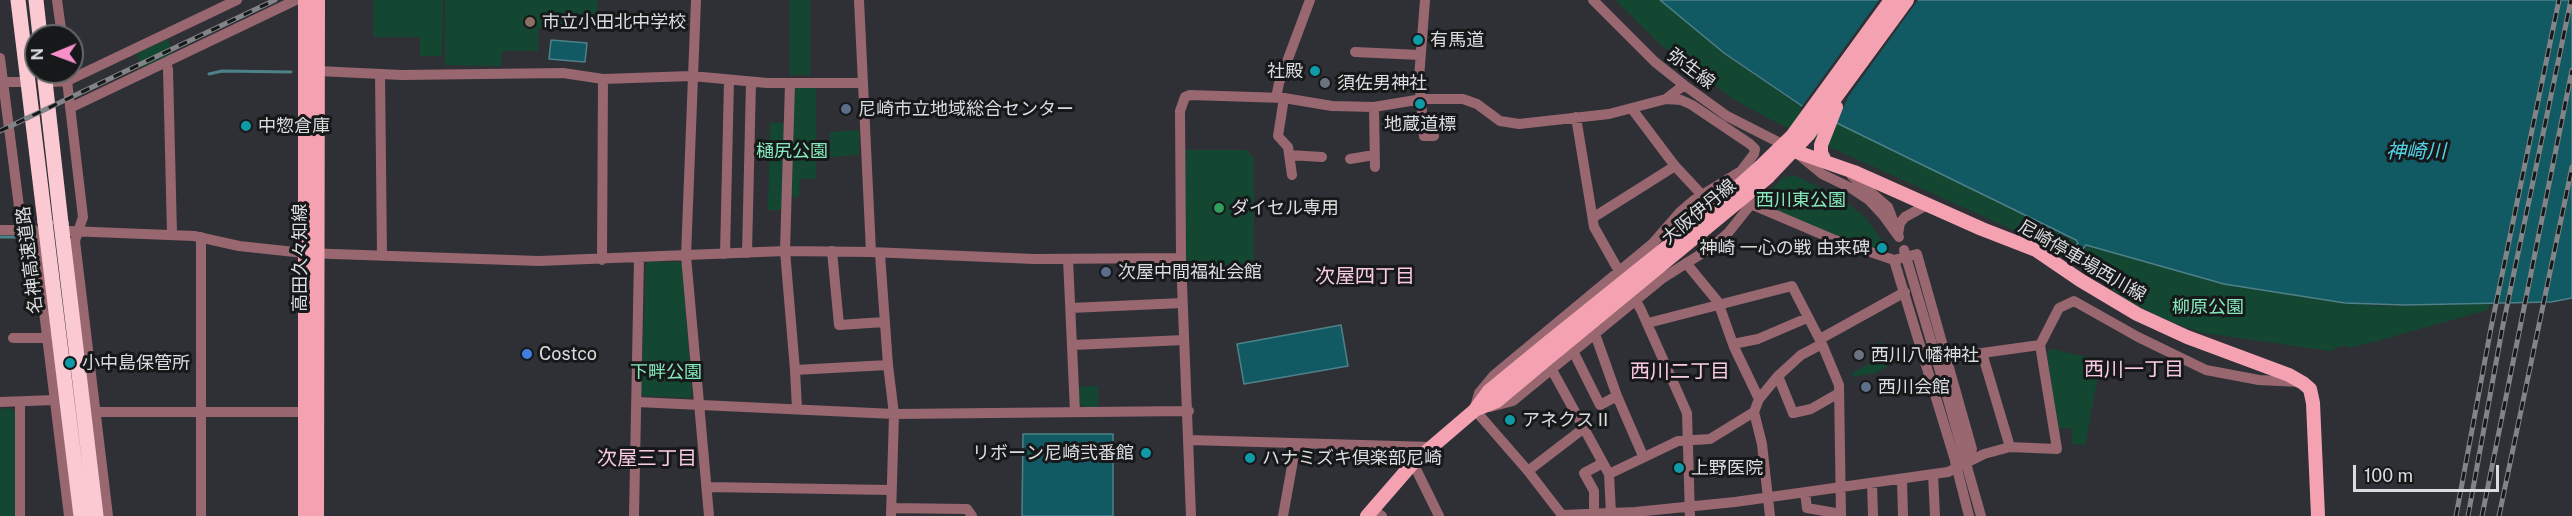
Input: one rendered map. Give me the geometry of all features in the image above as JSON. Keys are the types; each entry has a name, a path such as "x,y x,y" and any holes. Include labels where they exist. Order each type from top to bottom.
{"highway":[{"name":"名神高速道路","path":"18,0 39,227 81,516"},
{"path":"36,0 39,24"},
{"name":"名神高速道路","path":"49,84 70,228 96,516"}],"main road":[{"name":"高田久々知線","path":"305,0 305,516"},
{"name":"高田久々知線","path":"317,516 318,0"},
{"name":"大阪伊丹線","path":"1793,143 1891,0"},
{"name":"大阪伊丹線","path":"1374,514 1413,463 1475,410 1489,391 1554,346 1704,217 1764,172 1839,94 1907,0"},
{"path":"1826,158 1839,94"},
{"name":"尼崎停車場西川線","path":"1793,143 1927,205 2036,250 2127,308 2177,333 2303,382"},
{"path":"2303,382 2310,389 2313,403 2318,516"}],"street":[{"path":"57,0 60,24"},
{"path":"84,69 237,0"},
{"path":"70,108 296,0"},
{"path":"696,0 687,256 709,516"},
{"path":"860,0 863,83 875,253 894,414 891,512 967,509 972,516"},
{"path":"1292,175 1288,147 1278,136 1279,83 1310,0"},
{"path":"1425,0 1420,55 1425,137"},
{"name":"弥生線","path":"1593,0 1647,55 1684,85 1727,116 1793,143 1822,174 1869,200 1899,237"},
{"path":"1355,52 1420,55"},
{"path":"0,58 5,140 22,230"},
{"path":"166,63 172,234"},
{"path":"318,70 458,76 563,73 603,79 692,76 751,82 863,83"},
{"path":"380,74 382,256"},
{"path":"602,260 603,79"},
{"path":"725,254 729,80"},
{"path":"2,82 20,82"},
{"path":"747,253 751,82"},
{"path":"790,83 785,251 796,409"},
{"path":"68,84 83,217 70,228"},
{"path":"1666,99 1684,85"},
{"path":"1191,516 1190,440 1182,303 1180,111 1185,97 1190,95 1280,98 1332,106 1374,107 1422,99 1466,99 1500,121 1519,124 1601,116 1666,99 1681,100 1692,105 1754,148 1754,154 1741,171 1702,195 1680,212 1653,243 1488,381 1479,393 1475,410"},
{"path":"1350,159 1374,161 1374,107"},
{"path":"1632,109 1675,165 1702,195"},
{"path":"1576,117 1594,227 1648,323 1687,413 1690,511"},
{"path":"1290,154 1322,157"},
{"path":"1826,158 1856,178 1888,207 1904,250 1981,516"},
{"path":"1594,217 1675,165"},
{"path":"1730,178 1752,203 1822,235 1894,261 1917,254 1972,448 1966,463"},
{"path":"1475,410 1513,400 1663,278 1712,247 1728,233 1752,203"},
{"path":"1899,237 1899,225 1905,217 1927,205"},
{"path":"0,230 39,227 48,338 69,516"},
{"path":"70,228 95,234 172,234 201,237 239,246 304,254 539,261 785,251 1068,259 1181,258"},
{"path":"70,228 75,241 108,516"},
{"path":"201,237 201,516"},
{"path":"832,251 838,325 884,322"},
{"path":"634,516 639,257"},
{"path":"1068,259 1076,412"},
{"path":"1894,261 1905,292 1969,516"},
{"path":"1686,263 1719,306 1759,399"},
{"path":"1648,323 1792,286 1806,318 1821,341 1839,385 1841,515 1807,508 1804,493"},
{"path":"1770,516 1762,444 1754,412 1759,399 1778,376 1801,355 1905,292"},
{"path":"1475,410 1528,471 1562,515 1578,516 1690,511 1933,474 1955,462 1966,463 1984,454 2010,447 2057,449 2040,345 2059,308 2074,301 2138,337 2206,370 2259,380 2303,382"},
{"path":"1071,308 1182,303"},
{"path":"1734,344 1758,339 1806,318"},
{"path":"1595,334 1617,396 1643,456"},
{"path":"13,338 48,338"},
{"path":"1073,345 1184,340"},
{"path":"1946,354 2040,345"},
{"path":"1573,351 1600,405 1617,396"},
{"path":"1982,352 2010,447"},
{"path":"795,370 888,365"},
{"path":"1552,369 1609,474 1611,514"},
{"path":"1778,376 1792,413 1811,409 1839,393"},
{"path":"0,402 55,400"},
{"path":"20,402 20,516"},
{"path":"637,402 894,414 1188,411"},
{"path":"57,412 304,412"},
{"path":"1609,474 1678,441 1710,439 1754,412"},
{"path":"1528,471 1584,428"},
{"path":"1190,440 1431,447"},
{"path":"1283,516 1296,444"},
{"path":"1413,463 1439,516"},
{"path":"1594,515 1594,491 1584,473 1603,463"},
{"path":"1933,474 1935,516"},
{"path":"1902,478 1903,516"},
{"path":"1872,483 1873,516"},
{"path":"707,487 891,490"}],"green space":[{"path":"373,0 443,0 442,56 420,56 420,37 373,37"},
{"path":"445,0 598,0 596,28 538,28 538,51 502,51 501,66 445,65"},
{"path":"790,0 810,0 810,75 790,75"},
{"name":"柳原公園","path":"1615,0 1660,0 1724,54 1799,105 2076,241 2072,250 2078,255 2087,246 2216,282 2340,303 2385,306 2490,304 2488,310 2377,341 2348,348 2347,345 2330,351 2204,333 2173,323 2132,303 2044,244 1779,124 1733,99 1662,46"},
{"path":"168,39 173,54 142,68 136,54"},
{"name":"樋尻公園","path":"793,86 816,87 816,179 800,179 799,197 784,196 782,210 768,210 770,123 792,123"},
{"path":"859,130 859,155 830,157 830,132"},
{"name":"ダイセル専用","path":"1184,150 1246,150 1254,158 1254,259 1248,265 1184,265"},
{"name":"西川東公園","path":"1794,175 1840,197 1864,216 1887,247 1882,253 1761,206 1759,201 1783,178"},
{"name":"下畔公園","path":"648,262 680,262 682,265 692,394 690,398 644,396 641,393 646,264"},
{"path":"1883,342 1888,366 1876,373 1852,377 1853,372 1869,364 1873,345"},
{"path":"2051,349 2101,360 2085,445 2072,444 2072,428 2058,429 2047,353"},
{"path":"1098,386 1098,407 1084,407 1078,402 1077,387"},
{"path":"10,408 16,412 16,516 0,516 0,409"}],"water":[{"name":"神崎川","path":"1660,0 2572,0 2572,298 2551,302 2405,305 2345,303 2224,284 2086,245 2078,255 2072,250 2078,243 2076,240 1802,106 1724,53"},
{"path":"551,40 587,43 585,62 549,59"},
{"path":"1341,325 1348,366 1244,384 1237,344"},
{"path":"1023,434 1113,434 1113,516 1022,516"}],"pier":[{"path":"1879,0 1918,0 1848,97 1835,127 1800,109"}],"waterway":[{"path":"209,74 222,71 291,72"},
{"path":"0,237 28,237"}],"railway":[{"path":"0,131 275,0"},
{"path":"2456,516 2491,328 2559,0"},
{"path":"2468,516 2502,330 2571,0"},
{"path":"2482,516 2572,70"},
{"path":"2499,516 2572,167"}],"place":[{"name":"市立小田北中学校","path":"530,22"},
{"name":"有馬道","path":"1418,40"},
{"name":"社殿","path":"1315,71"},
{"name":"須佐男神社","path":"1325,83"},
{"name":"地蔵道標","path":"1420,104"},
{"name":"尼崎市立地域総合センター","path":"846,109"},
{"name":"中惣倉庫","path":"246,126"},
{"name":"ダイセル専用","path":"1219,208"},
{"name":"神崎 一心の戦 由来碑","path":"1882,248"},
{"name":"次屋中間福祉会館","path":"1106,272"},
{"name":"Costco","path":"527,354"},
{"name":"西川八幡神社","path":"1859,355"},
{"name":"小中島保管所","path":"70,363"},
{"name":"西川会館","path":"1866,387"},
{"name":"アネクスⅡ","path":"1510,420"},
{"name":"リボーン尼崎弐番館","path":"1146,453"},
{"name":"ハナミズキ倶楽部尼崎","path":"1250,458"},
{"name":"上野医院","path":"1679,468"}],"district":[{"name":"次屋四丁目","path":"1365,277"},
{"name":"西川一丁目","path":"2134,370"},
{"name":"西川二丁目","path":"1680,372"},
{"name":"次屋三丁目","path":"647,459"}]}
